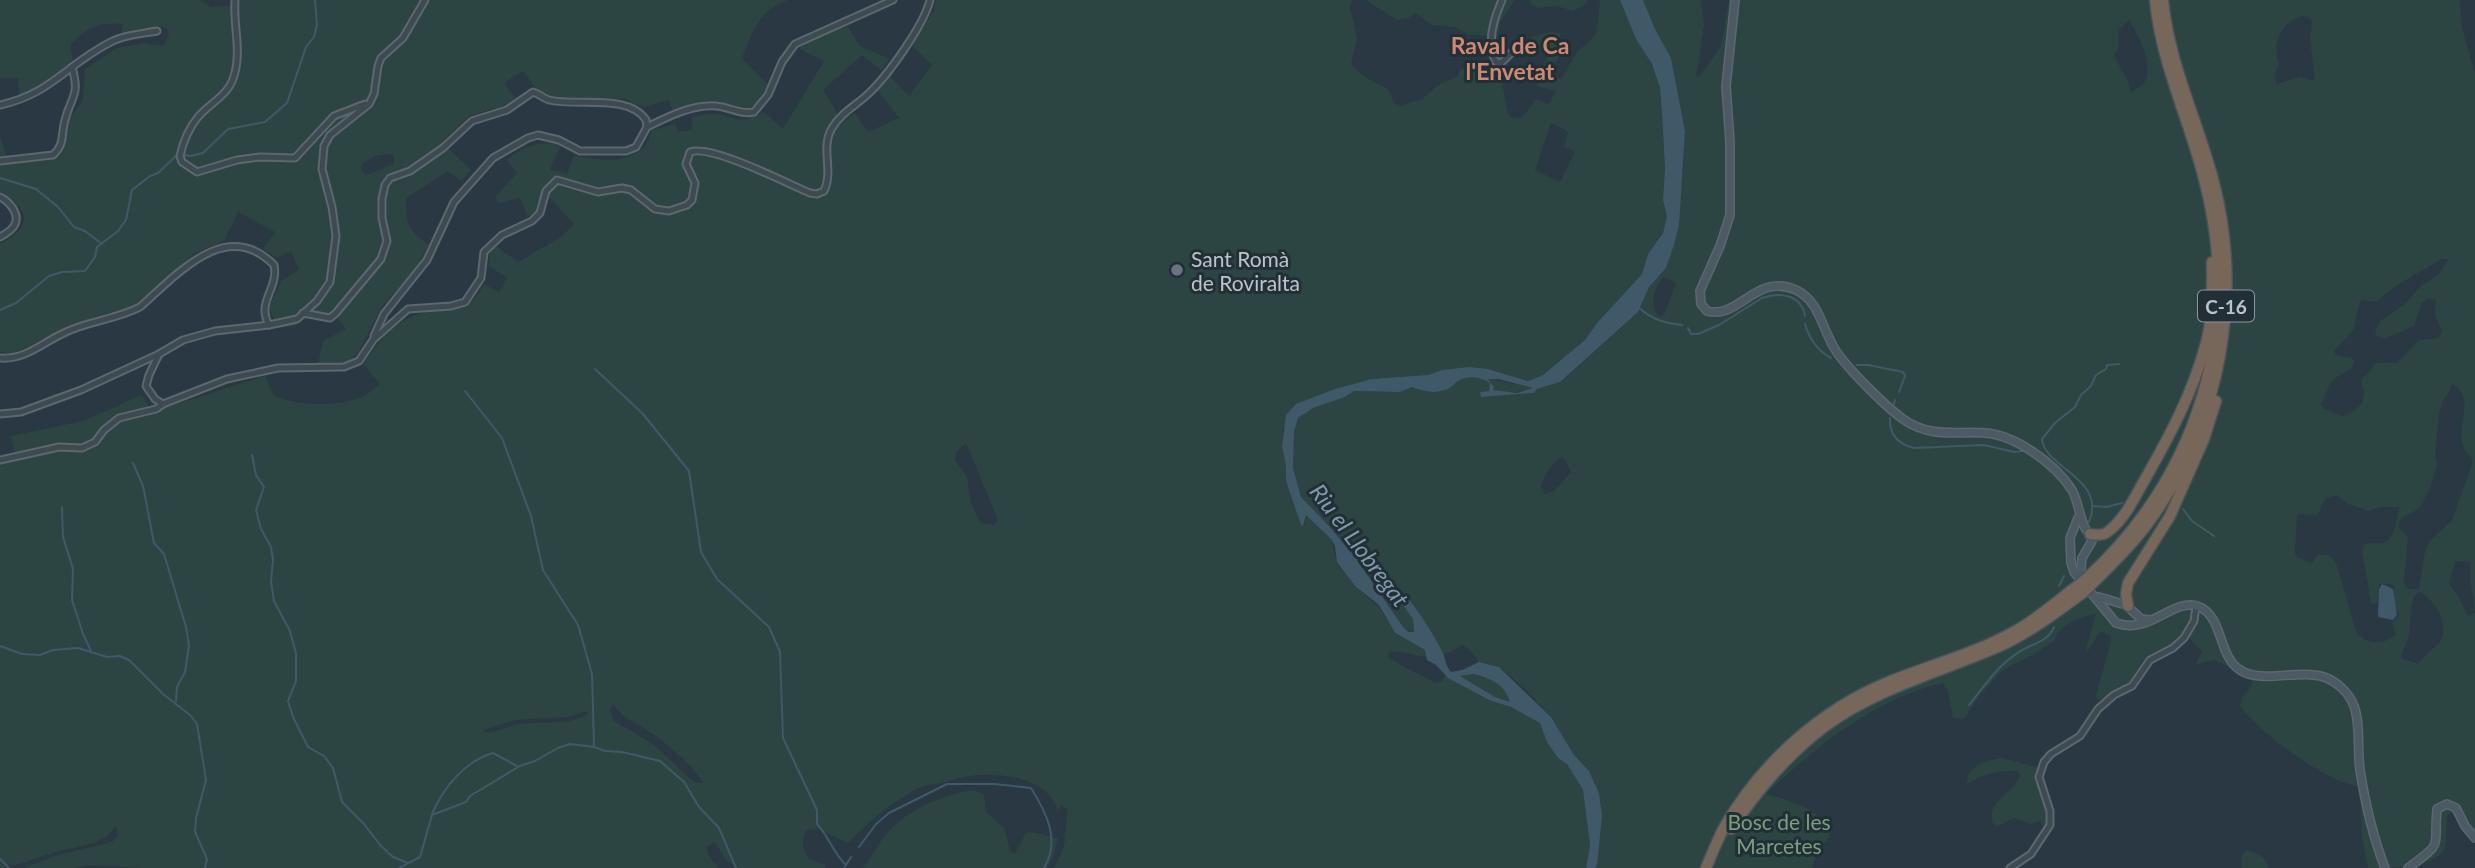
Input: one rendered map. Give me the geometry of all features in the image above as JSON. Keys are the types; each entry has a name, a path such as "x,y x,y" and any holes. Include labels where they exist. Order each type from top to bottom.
{"highway":[{"name":"C-16","path":"1713,868 1729,832 1757,791 1787,757 1826,726 1868,701 1910,681 2001,645 2050,617 2115,552 2151,505 2183,449 2196,415 2213,353 2218,314 2218,252 2204,177 2166,64 2155,0"},
{"name":"C-16","path":"1706,868 1725,827 1743,798 1764,771 1798,738 1845,703 1875,688 2017,630 2124,553 2171,490 2197,437 2211,398 2227,303 2226,253 2214,181 2171,51 2163,0"},
{"path":"2088,532 2101,535 2110,531 2132,502 2188,398 2207,342 2213,220"},
{"path":"2126,608 2128,583 2170,516 2204,439 2217,401 2225,362 2231,302 2230,266 2226,253"}],"street":[{"path":"234,0 238,54 234,77 226,92 199,116 189,131 180,156 182,162 197,172 237,160 295,158 334,116 353,107 369,104"},
{"path":"0,414 21,412 81,390 183,340 215,331 269,325 298,318 317,301 330,282 336,236 322,169 324,146 330,135 369,104 382,58 403,38 425,0"},
{"path":"0,460 59,447 82,448 95,442 104,430 119,418 156,409 227,379 278,368 344,368 359,361 373,340 384,314 427,260 448,210 494,158 538,135 546,135 580,151 626,151 636,146 647,127 677,113 707,106 719,106 745,114 754,112 761,106 782,62 795,44 893,0"},
{"path":"373,340 408,309 451,306 465,302 481,278 484,252 502,235 532,221 540,214 546,191 557,180 598,192 622,188 631,190 655,209 669,211 687,205 692,200 695,183 686,163 690,152 698,149 720,155 810,193 824,191 829,172 826,146 832,127 883,77 920,23 930,0"},
{"path":"1502,0 1494,19 1492,47 1496,62 1501,63 1520,44"},
{"path":"1735,0 1726,86 1730,142 1730,215 1700,291 1701,304 1707,311 1717,313 1770,286 1796,290 1810,301 1817,311 1824,329 1841,357 1900,417 1930,432 1999,435 2017,442 2042,460 2073,492 2092,543 2085,550 2079,565 2085,583"},
{"path":"0,105 18,101 44,89 111,41 157,31"},
{"path":"0,162 53,155 58,150 63,136 64,120 75,96 76,82 72,67"},
{"path":"303,313 330,318 336,313 385,251 387,241 382,218 385,185 390,178 410,172 443,148 472,121 507,110 533,92 550,100 612,104 635,109 646,120 647,127"},
{"path":"0,197 12,206 16,220 13,229 0,237"},
{"path":"0,358 16,358 30,353 67,331 129,313 205,254 234,244 259,254 274,265 274,282 264,308 264,316 269,325"},
{"path":"159,354 146,386 155,399 163,404"},
{"path":"2079,514 2070,538 2071,563 2116,623 2138,626 2156,620 2175,608 2196,606 2211,617 2231,662 2241,671 2253,676 2324,677 2347,693 2355,710 2360,768 2371,822 2385,867"},
{"path":"2074,531 2088,532"},
{"path":"2072,546 2078,551 2085,550"},
{"path":"2095,595 2126,608 2141,619 2156,620"},
{"path":"2010,868 2031,854 2050,825 2050,811 2039,778 2044,762 2051,754 2080,736 2098,709 2114,695 2132,685 2150,660 2173,648 2184,638 2193,621 2196,606"},
{"path":"2112,616 2113,609 2126,608"},
{"path":"2125,625 2131,620 2126,608"},
{"path":"2408,868 2435,845 2437,809 2442,806 2447,804 2456,808 2475,838"}],"green space":[{"path":"0,0 198,0 211,7 238,5 239,0 788,0 763,16 742,58 768,85 751,107 709,101 672,110 669,100 643,107 624,99 551,97 537,90 523,71 504,83 515,97 510,104 469,116 442,142 471,170 461,181 448,171 406,198 409,225 416,235 429,245 408,279 383,305 358,353 346,363 318,364 323,341 346,329 338,318 323,321 307,318 294,326 278,328 269,308 281,281 299,270 291,251 277,258 263,249 275,232 238,212 224,241 193,254 133,307 96,316 11,354 0,352 0,244 18,231 24,218 18,205 0,192 0,135 8,162 57,158 62,154 69,120 83,100 85,69 117,48 144,43 163,46 169,35 166,28 157,26 147,32 121,36 123,24 100,25 81,35 70,46 74,62 34,92 19,97 18,78 0,78","holes":["393,155 394,164 366,175 361,169 363,163 375,156"]},
{"path":"936,0 1353,0 1350,6 1357,39 1351,65 1367,78 1385,87 1394,103 1401,106 1422,99 1438,85 1458,76 1459,70 1490,64 1489,36 1470,35 1454,27 1432,25 1416,13 1396,20 1366,0 1515,0 1500,22 1496,54 1502,59 1500,72 1508,114 1510,117 1522,118 1536,99 1549,104 1556,91 1535,86 1545,78 1543,66 1549,55 1530,39 1531,37 1550,32 1560,33 1560,55 1550,70 1561,80 1578,50 1589,43 1597,31 1600,0 1620,0 1636,39 1652,64 1660,88 1665,168 1663,200 1667,216 1663,233 1648,254 1642,274 1585,340 1543,375 1528,381 1488,369 1442,370 1428,375 1335,389 1283,428 1282,446 1286,481 1301,525 1305,525 1305,514 1331,539 1337,562 1356,587 1380,608 1395,634 1427,651 1427,657 1389,652 1388,658 1436,683 1441,682 1445,675 1468,689 1540,723 1547,742 1567,764 1583,790 1590,845 1586,868 1054,868 1064,847 1068,810 1061,805 1058,811 1043,790 1018,778 975,775 921,787 882,812 848,843 819,829 807,830 803,840 806,854 808,858 825,865 825,868 737,868 726,860 715,842 707,846 707,853 718,868 140,868 91,865 74,868 24,868 58,855 112,842 118,836 116,826 107,836 94,843 0,868 0,459 15,454 11,436 83,421 142,395 152,412 265,376 274,396 294,402 329,404 362,397 380,384 363,364 392,330 425,312 453,309 470,303 484,284 499,292 507,278 489,266 490,253 496,246 518,262 561,237 574,224 551,199 540,197 536,214 528,216 520,198 499,203 495,197 517,173 507,160 512,155 538,144 559,145 550,169 567,174 574,155 609,160 631,156 648,142 652,130 675,124 679,132 692,130 692,117 701,115 718,114 747,119 764,112 783,129 824,61 795,46 846,24 860,46 890,59 881,70 862,55 823,90 843,122 855,113 868,132 899,118 878,91 890,76 909,96 932,65 912,46 934,10","holes":["1551,123 1566,130 1568,133 1564,147 1575,151 1560,182 1535,170","966,443 998,520 994,525 981,523 971,503 967,477 955,460 956,452","613,705 625,717 662,741 686,762 703,783 694,782 653,744 614,721 610,710","589,712 574,720 523,724 483,732 515,720 567,717"]},
{"path":"1529,0 1588,0 1585,5 1573,11 1557,6 1538,8"},
{"name":"Bosc de les Marcetes","path":"1643,0 1701,0 1704,25 1696,78 1721,46 1729,0 2460,0 2462,28 2475,73 2475,613 2475,841 2464,833 2455,814 2450,813 2447,817 2444,850 2439,856 2410,866 2368,868 2362,838 2360,787 2312,767 2262,730 2240,706 2252,680 2215,660 2196,664 2202,651 2184,633 2172,644 2147,656 2129,682 2100,700 2095,698 2111,642 2110,636 2101,631 2085,652 2096,614 2072,622 2061,629 2055,640 2003,670 1979,696 1964,719 1953,718 1948,692 1943,683 1918,690 1893,700 1848,726 1785,776 1766,794 1813,812 1821,819 1830,836 1820,849 1812,868 1595,868 1602,816 1589,771 1574,755 1551,717 1500,667 1479,662 1469,649 1462,645 1444,654 1403,592 1402,602 1413,619 1414,633 1403,627 1355,557 1301,497 1293,468 1294,432 1298,418 1313,408 1354,391 1400,392 1412,387 1436,392 1470,377 1490,383 1489,391 1480,392 1481,397 1533,393 1537,389 1560,382 1638,312 1649,287 1666,268 1674,245 1683,171 1685,131 1671,58","holes":["2301,16 2309,17 2312,21 2310,39 2315,81 2299,77 2277,84 2274,75 2279,64 2277,42 2288,24","2129,20 2144,50 2148,67 2145,83 2131,93 2114,55 2118,50 2118,30","2442,259 2449,259 2438,275 2420,287 2404,305 2380,321 2375,332 2376,336 2384,339 2414,326 2422,303 2428,298 2436,300 2435,316 2442,331 2439,338 2419,340 2397,363 2376,363 2361,380 2364,392 2362,404 2347,415 2339,415 2321,404 2332,380 2352,368 2354,361 2352,358 2336,355 2334,351 2354,329 2359,303 2362,300 2376,302 2397,285","1663,277 1676,283 1664,315 1659,316 1653,301","2453,384 2463,397 2462,442 2473,461 2452,520 2430,541 2425,551 2419,589 2408,589 2404,583 2408,537 2398,526 2401,518 2419,509 2430,489 2437,464 2435,456 2439,413","1562,457 1571,472 1554,491 1545,494 1542,483 1554,463","2337,495 2348,504 2369,511 2380,507 2399,507 2391,537 2383,543 2365,544 2362,550 2371,603 2378,601 2379,584 2394,586 2394,601 2399,616 2392,623 2396,635 2385,641 2373,642 2357,634 2336,563 2330,556 2318,554 2312,563 2297,557 2297,516 2320,511 2326,498","2455,562 2470,562 2475,613 2468,616 2449,583","2421,592 2426,596 2440,615 2444,629 2439,643 2418,664 2401,658 2408,638 2412,603 2416,594"]},
{"path":"1487,378 1533,388 1506,393 1493,390 1492,383"},
{"path":"1473,674 1501,686 1510,702 1495,697 1460,676"},
{"path":"2003,758 2039,768 2038,784 2046,811 2044,828 2040,821 2031,824 2014,818 1997,826 1993,824 1993,809 2017,781 2020,775 2017,771 1991,774 1967,784 1974,768"},
{"path":"973,790 984,794 986,812 1004,828 1010,851 1015,854 1026,833 1058,838 1047,868 863,868 885,835 906,816 939,799"},
{"path":"2245,851 2260,855 2266,860 2268,868 2242,868"}],"water":[{"path":"1620,0 1643,0 1671,58 1685,131 1679,225 1674,245 1666,268 1649,287 1638,312 1560,382 1537,389 1534,393 1481,397 1480,392 1489,391 1490,383 1470,377 1436,392 1412,387 1400,392 1354,391 1313,408 1298,418 1294,432 1293,468 1301,497 1355,557 1403,627 1414,632 1413,619 1399,599 1398,591 1422,618 1439,645 1451,672 1479,662 1499,667 1551,717 1574,755 1589,771 1599,793 1602,816 1597,865 1595,868 1586,868 1590,845 1583,790 1567,764 1558,758 1547,742 1540,723 1448,678 1427,660 1425,650 1395,633 1379,605 1356,587 1337,562 1335,546 1331,539 1306,515 1303,526 1301,525 1286,481 1282,446 1286,415 1296,404 1335,389 1372,379 1428,375 1442,370 1469,367 1488,369 1528,381 1543,375 1585,340 1642,274 1648,254 1663,233 1667,216 1663,200 1665,168 1660,88 1652,64 1636,39","holes":["1488,379 1498,379 1533,388 1517,393 1493,390 1494,387","1473,674 1496,683 1510,702 1495,697 1460,676"]},
{"path":"2382,584 2393,589 2397,615 2393,620 2378,617 2379,589"}],"waterway":[{"path":"184,155 203,153 228,129 265,122 287,103 306,47 314,37 317,25 315,0"},
{"path":"0,310 16,303 49,276 62,272 85,271 95,257 97,247 118,231 126,220 132,190 158,173 178,154"},
{"path":"0,178 36,189 58,207 74,227 85,231 102,244"},
{"path":"1688,328 1691,334 1698,334 1719,325 1762,298 1776,295 1794,299 1803,309 1805,316"},
{"path":"1639,308 1659,320 1682,325"},
{"path":"1805,324 1815,344 1831,358"},
{"path":"2089,522 2092,507 2090,495 2083,484 2053,458 2042,439 2055,423 2075,407 2096,375 2106,369 2107,365 2119,364"},
{"path":"1857,365 1903,372 1905,376 1899,392"},
{"path":"595,369 643,414 689,471 701,552 717,579 769,627 780,652 783,738 817,810 817,824 846,865"},
{"path":"465,391 502,438 531,516 543,570 578,625 592,674 594,747"},
{"path":"1894,404 1895,400"},
{"path":"1890,418 1891,429 1896,438 1914,448 1984,445 2014,452 2023,451"},
{"path":"252,455 256,475 264,487 256,510 261,529 271,547 274,601 290,631 296,654 296,681 288,701 293,717 308,747 324,756 333,768 342,802 381,846 393,857 408,863"},
{"path":"133,463 143,486 154,543 164,554 186,627 189,646 185,672 177,687 176,701"},
{"path":"2092,506 2107,507 2122,503"},
{"path":"62,507 63,537 73,569 72,600 91,651"},
{"path":"2183,509 2192,521 2214,536"},
{"path":"2059,586 2064,576"},
{"path":"1969,705 2002,665 2018,652 2040,642 2054,627"},
{"path":"0,646 22,654 40,655 53,650 78,648 107,657 120,656 129,660 163,694 190,715 197,724 206,780 195,832 207,859 205,868"},
{"path":"399,868 420,857 432,815 466,802 470,796 520,766 570,744 660,761 684,782 699,807 719,828 736,868"},
{"path":"432,814 449,785 473,762 493,753 517,766"},
{"path":"859,847 876,824 889,813 947,784 994,784 1031,788 1050,826 1051,847 1044,868"},
{"path":"844,868 851,857"},
{"path":"0,859 9,868"}],"place":[{"name":"Sant Romà de Roviralta","path":"1177,270"}],"district":[{"name":"Raval de Ca l'Envetat","path":"1510,58"}],"water label":[{"name":"Riu el Llobregat","path":"1360,545"}]}
